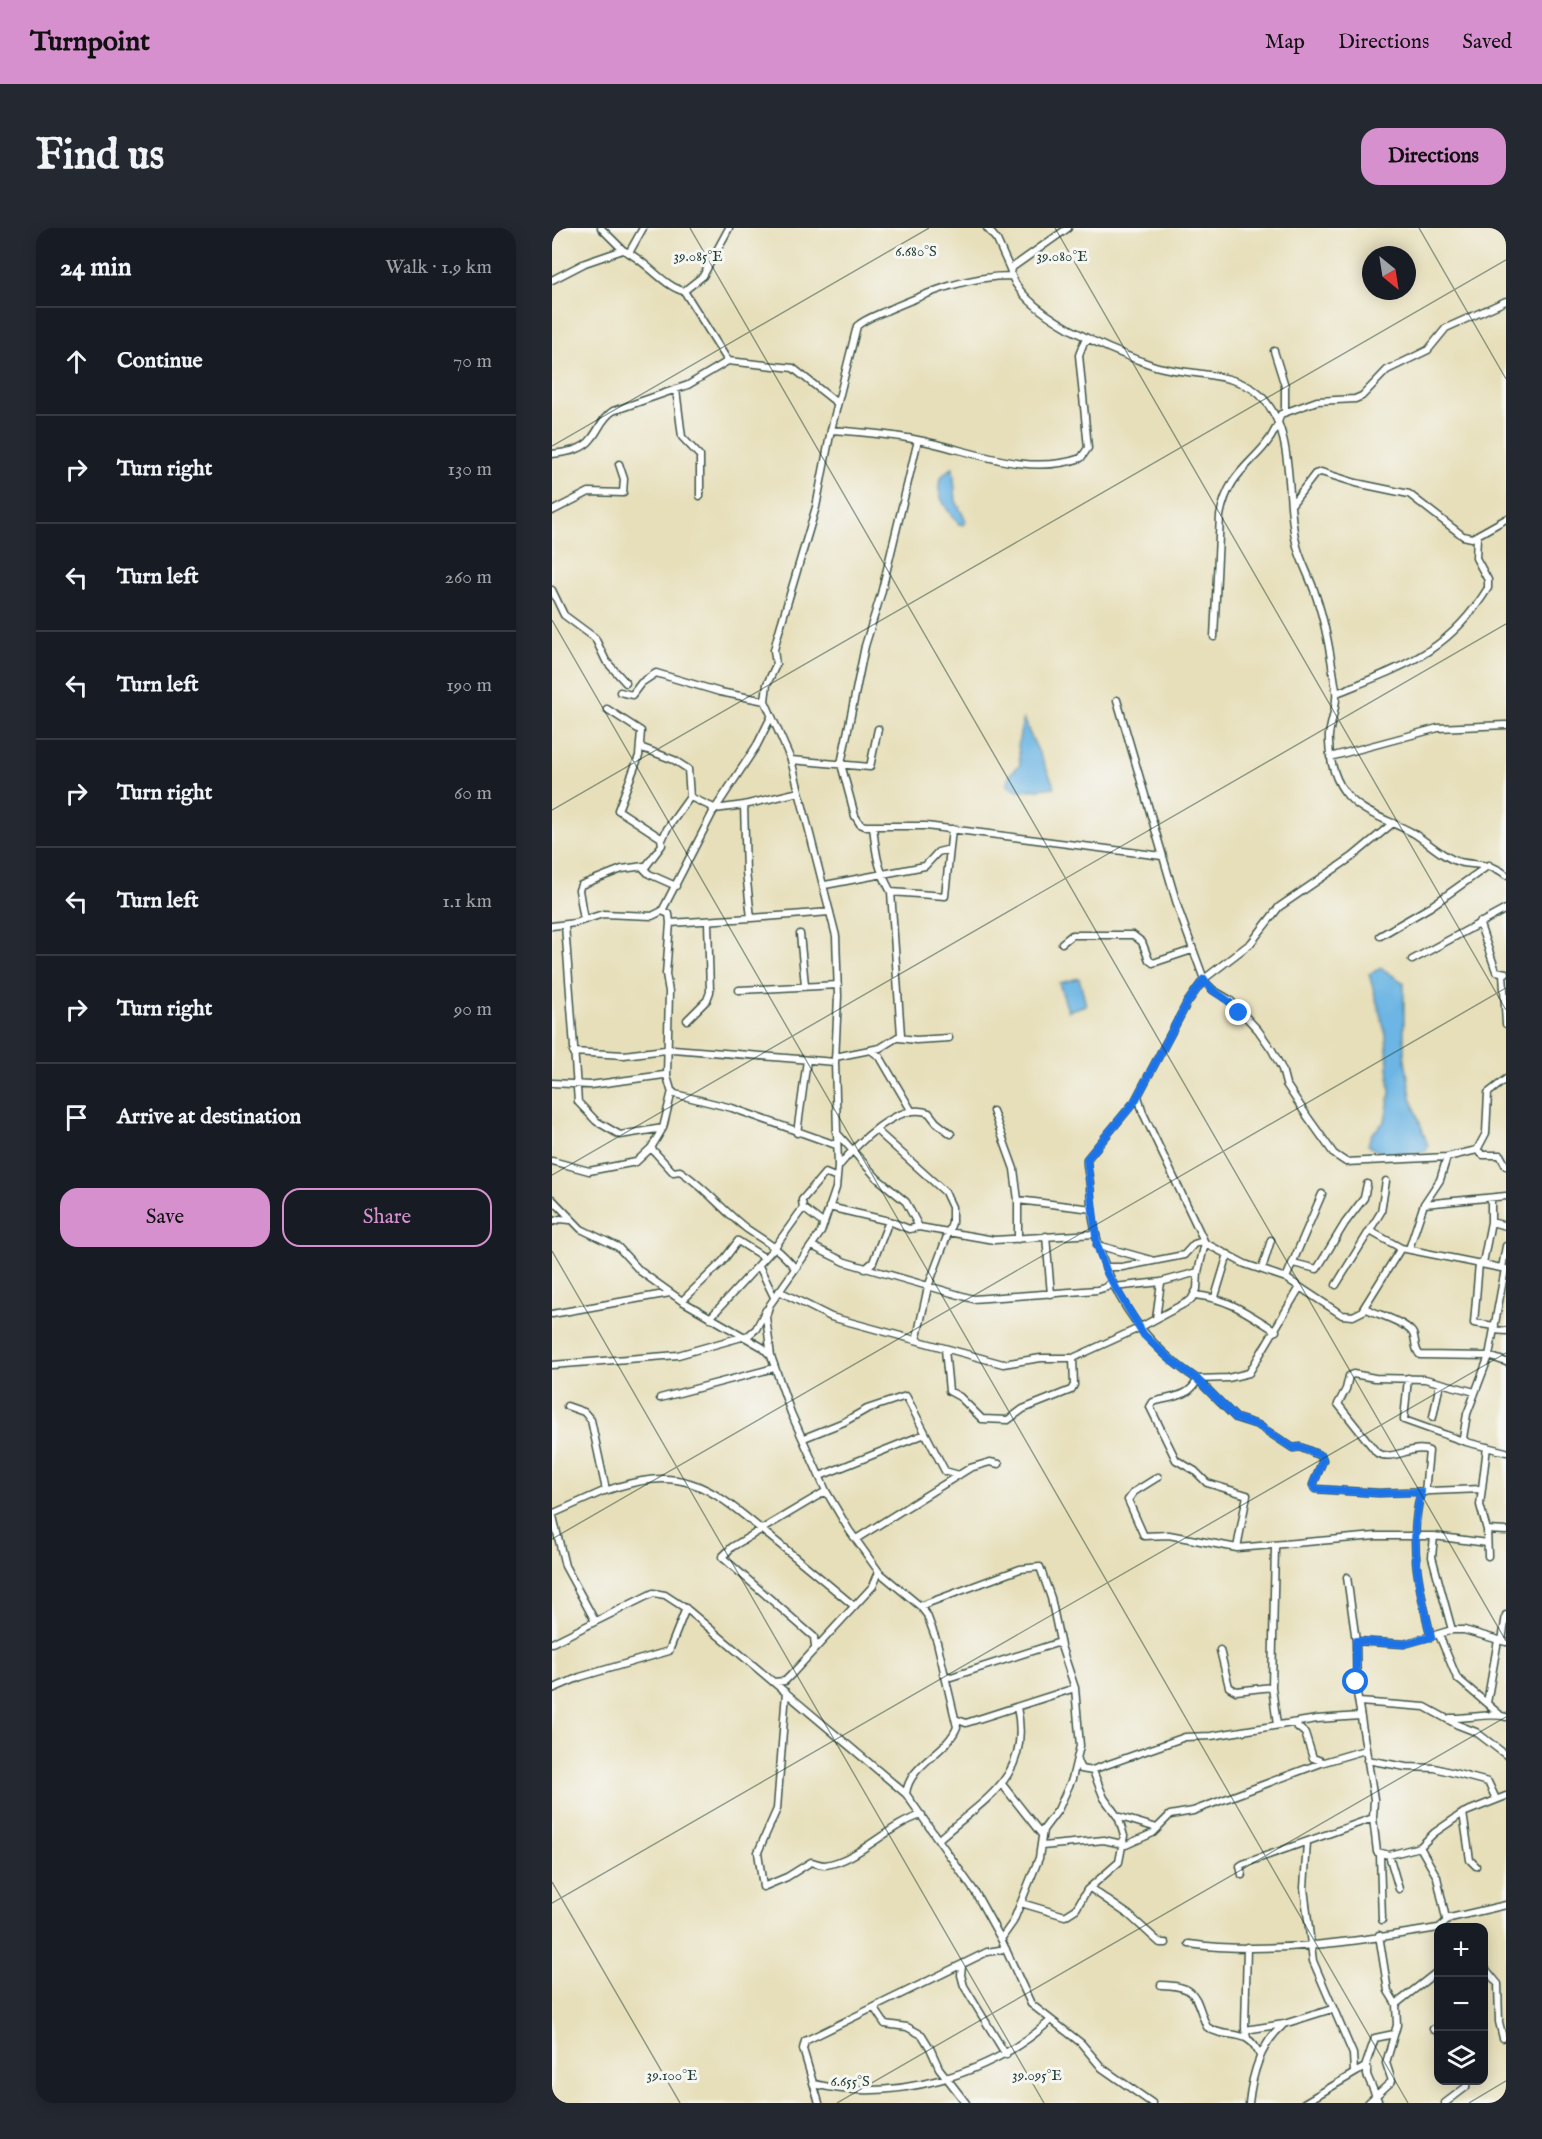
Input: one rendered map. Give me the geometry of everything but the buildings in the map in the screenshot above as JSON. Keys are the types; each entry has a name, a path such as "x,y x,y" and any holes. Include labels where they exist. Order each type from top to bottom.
{"street":[{"path":"601,228 626,252 672,286 684,291 728,361"},
{"path":"552,280 585,263 626,252 643,228"},
{"path":"684,291 703,276 729,228"},
{"path":"987,228 997,240 1015,283 1040,308 1073,333 1152,365 1199,372 1251,388 1269,406 1278,426 1287,460 1297,546 1319,604 1336,693 1329,735 1330,757 1346,794 1365,810 1393,823 1451,858 1489,865 1505,871"},
{"path":"552,1365 678,1355 743,1337 753,1332 794,1267 812,1246 824,1224 838,1167 835,1059 838,985 836,936 825,885 791,760 765,701 767,684 776,665 774,650 816,507 854,333 861,322 962,280 1010,272 1068,228"},
{"path":"1214,637 1220,516 1223,498 1243,466 1278,426 1278,418 1285,410 1317,401 1355,399 1362,396 1387,370 1428,350 1446,328 1506,301"},
{"path":"831,430 918,440 1001,460 1039,464 1081,458 1088,448 1079,356 1084,342 1090,339"},
{"path":"1274,351 1285,386 1285,410"},
{"path":"552,454 575,450 590,441 604,418 615,409 676,389 704,377 728,361 793,368 837,403"},
{"path":"676,389 682,437 700,456 700,496"},
{"path":"918,440 881,594 865,646 841,764 857,821 860,825 900,824 952,829 1162,856"},
{"path":"552,511 589,492 621,495 625,487 619,464"},
{"path":"1292,505 1315,474 1326,472 1356,483 1409,494 1464,536 1477,537 1506,519"},
{"path":"1336,693 1423,657 1452,633 1488,588 1488,580 1476,558 1477,537"},
{"path":"552,590 564,615 595,638 606,661 626,683"},
{"path":"620,692 632,695 641,683 656,673 714,690 765,701"},
{"path":"1117,700 1162,856 1192,950 1204,979 1213,990 1230,1000 1266,1041 1280,1065 1286,1084 1337,1158 1346,1162 1447,1156 1478,1150"},
{"path":"607,709 641,731 640,747 633,776 618,810 662,840"},
{"path":"552,926 565,925 603,914 652,916 662,911 714,811 757,745 771,717"},
{"path":"1330,757 1438,728 1506,725"},
{"path":"791,760 871,766 878,729"},
{"path":"584,920 579,890 581,885 622,869 644,866 662,844 667,829 690,797 688,769 674,760 640,747"},
{"path":"714,811 799,792"},
{"path":"690,797 712,807 714,811"},
{"path":"744,805 751,918"},
{"path":"1109,1284 1095,1234 1087,1159 1138,1096 1187,1003 1204,979 1251,943 1279,907 1352,857 1393,823"},
{"path":"873,826 880,873 886,879 891,892 895,930 895,972 900,998 897,1010 901,1025 899,1038"},
{"path":"891,892 945,896 952,829"},
{"path":"825,885 925,866 938,852 950,849"},
{"path":"1380,936 1430,907 1489,865"},
{"path":"644,866 649,874 676,886"},
{"path":"1412,960 1506,909"},
{"path":"552,1161 589,1171 636,1162 651,1148 663,1128 672,1091 667,1076 669,992 666,974 670,923 669,914 662,911"},
{"path":"670,923 830,912"},
{"path":"687,1020 707,1000 710,992 708,922"},
{"path":"1479,922 1496,971 1504,973 1506,1024"},
{"path":"565,925 578,1102 596,1121 616,1134 627,1135 663,1128"},
{"path":"800,934 805,985"},
{"path":"1062,943 1072,935 1133,935 1142,942 1149,960 1153,963 1192,950"},
{"path":"739,990 838,985"},
{"path":"573,1052 624,1055 667,1049 769,1055 807,1060 835,1059 872,1051 899,1038 916,1040 949,1038"},
{"path":"872,1051 880,1057 911,1110"},
{"path":"797,1133 807,1060"},
{"path":"552,1083 576,1086 667,1076"},
{"path":"1478,1150 1486,1133 1488,1093 1506,1079"},
{"path":"672,1091 732,1108 797,1133 836,1144"},
{"path":"1138,1096 1204,1242 1195,1295"},
{"path":"838,1167 876,1130 911,1110 929,1113 951,1134"},
{"path":"993,1111 1014,1169 1018,1200 1018,1239"},
{"path":"876,1130 945,1192 952,1207 949,1232 928,1287 917,1337 919,1341"},
{"path":"836,1131 861,1163 906,1202 919,1227"},
{"path":"651,1148 673,1172 680,1171 694,1180 747,1228 775,1247 794,1267"},
{"path":"1478,1150 1483,1155 1500,1155 1506,1148"},
{"path":"1500,1155 1506,1166"},
{"path":"1105,1267 1122,1267 1184,1254 1194,1244 1204,1242 1286,1278 1342,1315 1353,1316 1363,1309 1405,1248 1424,1204 1440,1180 1447,1156"},
{"path":"845,1159 861,1163"},
{"path":"710,1318 775,1247 803,1208 802,1200 822,1175 827,1172 837,1178"},
{"path":"1336,1285 1370,1232 1384,1203 1386,1181"},
{"path":"1293,1263 1317,1269 1345,1223 1364,1198 1367,1184"},
{"path":"1286,1278 1322,1194"},
{"path":"1424,1204 1506,1196"},
{"path":"1491,1198 1491,1222 1481,1263 1474,1323 1506,1331"},
{"path":"552,1199 570,1220 618,1247 640,1270 682,1301 762,1347 771,1356"},
{"path":"1018,1200 1092,1209"},
{"path":"829,1207 889,1221 909,1229 919,1227 983,1239 1095,1234"},
{"path":"803,1208 824,1224"},
{"path":"552,1222 560,1219 570,1220"},
{"path":"866,1269 873,1262 889,1221"},
{"path":"1491,1222 1506,1226"},
{"path":"1370,1232 1405,1248 1504,1269"},
{"path":"1046,1236 1051,1294"},
{"path":"1262,1269 1271,1240"},
{"path":"682,1301 722,1262 738,1241 765,1258"},
{"path":"1097,1245 1151,1260"},
{"path":"812,1246 866,1269 928,1287 986,1300 1097,1290 1109,1284"},
{"path":"1463,1440 1467,1414 1489,1356 1506,1246"},
{"path":"1215,1297 1228,1254"},
{"path":"759,1266 774,1297"},
{"path":"1109,1284 1117,1288 1161,1282 1198,1272"},
{"path":"1156,1319 1161,1282"},
{"path":"1197,1379 1228,1378 1249,1373 1276,1331 1300,1287"},
{"path":"1117,1288 1139,1328 1153,1345 1197,1379 1236,1418 1258,1425 1293,1448 1300,1447 1322,1456 1323,1460 1313,1485 1315,1489 1379,1493 1482,1489"},
{"path":"779,1291 831,1317 1003,1364 1041,1358 1073,1358 1139,1328 1195,1295 1215,1297 1239,1306 1276,1331"},
{"path":"552,1314 671,1293"},
{"path":"1363,1309 1408,1329 1414,1335 1416,1352 1422,1356 1489,1356 1506,1362"},
{"path":"767,1310 774,1368 826,1491 879,1572 920,1606 931,1624 958,1720 954,1735 910,1779 906,1794"},
{"path":"945,1349 949,1391 960,1397 976,1415 990,1420 1008,1420 1023,1409 1071,1390 1074,1385 1073,1358"},
{"path":"660,1398 774,1368"},
{"path":"1431,1637 1418,1584 1414,1537 1429,1451 1414,1449 1381,1455 1372,1448 1338,1404 1350,1374 1408,1378 1475,1392"},
{"path":"1408,1378 1404,1420 1506,1452"},
{"path":"1197,1379 1196,1386 1188,1392 1154,1402 1150,1407 1176,1460 1195,1471 1207,1483 1247,1495 1237,1548"},
{"path":"1433,1418 1440,1383"},
{"path":"804,1438 903,1395 908,1398 945,1471 959,1475"},
{"path":"567,1406 584,1412 591,1420 605,1491"},
{"path":"820,1476 925,1434"},
{"path":"1487,1447 1480,1505 1487,1530 1488,1556"},
{"path":"856,1539 959,1475 987,1463 999,1464"},
{"path":"1158,1477 1134,1492 1128,1500 1144,1536 1169,1535 1237,1548 1275,1546 1327,1538 1434,1536 1487,1543"},
{"path":"595,1621 566,1566 552,1513 605,1491 638,1481 682,1480 701,1485 717,1494 854,1606"},
{"path":"815,1647 814,1637 723,1560 723,1554 826,1491"},
{"path":"1487,1530 1506,1531"},
{"path":"1434,1536 1432,1557 1452,1630"},
{"path":"1275,1546 1272,1687 1277,1725"},
{"path":"920,1606 955,1592 1036,1566 1042,1570 1052,1598 1062,1646 1075,1688 1080,1730 1078,1763 1065,1796 1042,1835 1042,1846 1021,1903 1001,1939"},
{"path":"879,1572 878,1580 785,1681 777,1809 758,1852 763,1887 769,1887 812,1862 821,1865 842,1859 905,1821 922,1815"},
{"path":"1347,1577 1356,1641 1360,1716 1374,1799 1376,1849 1380,1855 1382,1920"},
{"path":"878,1580 886,1579"},
{"path":"552,1644 645,1595 657,1592 686,1608 906,1794 940,1838 975,1892 1001,1939 1031,2004 1081,2043 1102,2068 1152,2103"},
{"path":"552,1689 580,1677 669,1651 686,1608"},
{"path":"1487,1703 1506,1616"},
{"path":"1356,1641 1404,1644 1452,1630 1464,1630 1502,1641"},
{"path":"1439,1635 1457,1678 1498,1714 1506,1717"},
{"path":"943,1673 951,1677 1057,1643 1062,1646"},
{"path":"1220,1650 1229,1687 1236,1691 1272,1687"},
{"path":"773,1682 785,1681"},
{"path":"958,1720 966,1723 1075,1688"},
{"path":"1359,1702 1417,1704 1476,1732 1506,1755"},
{"path":"940,1838 1002,1784 1015,1765 1019,1754 1021,1730 1017,1707"},
{"path":"1447,1718 1470,1719 1498,1714"},
{"path":"1078,1763 1081,1768 1092,1770 1185,1737 1211,1736 1317,1719 1360,1716"},
{"path":"1293,1724 1305,1733 1313,1758 1324,1762"},
{"path":"1042,1846 1104,1840 1124,1845 1153,1833 1170,1815 1202,1808 1324,1762 1365,1750"},
{"path":"1367,1760 1466,1774 1488,1782 1496,1799"},
{"path":"1021,1903 1067,1916 1076,1909 1090,1888 1119,1862 1124,1845 1118,1816 1104,1798 1092,1770"},
{"path":"1002,1784 1042,1835"},
{"path":"1380,1855 1420,1847 1434,1833 1463,1813 1506,1796"},
{"path":"1463,1813 1470,1860 1476,1866"},
{"path":"1118,1816 1159,1827"},
{"path":"1242,1875 1240,1866 1243,1864 1373,1818"},
{"path":"1307,1842 1304,1881 1313,1961 1353,2054 1357,2071"},
{"path":"1420,1847 1437,1877 1442,1923"},
{"path":"1389,1855 1399,1889"},
{"path":"1090,1888 1123,1911 1160,1943 1166,1943"},
{"path":"1448,1923 1506,1905"},
{"path":"1189,1944 1218,1948 1311,1944 1434,1926"},
{"path":"1368,2103 1392,2081 1386,2063 1397,2025 1396,2004 1388,1991 1379,1935"},
{"path":"1246,1947 1245,2030 1247,2038"},
{"path":"819,2103 803,2049 805,2041 830,2027 875,2009 895,1996 992,1950 1006,1949"},
{"path":"962,1966 961,1975 964,1986 1006,2055"},
{"path":"1488,1972 1498,1984 1499,2022 1503,2038"},
{"path":"1396,2004 1434,1974"},
{"path":"1161,1985 1179,1986 1190,1992 1200,2003 1205,2023 1210,2030 1247,2038 1255,2044 1260,2056"},
{"path":"875,2009 885,2024 907,2027 922,2035 939,2068 966,2103"},
{"path":"1245,2030 1284,2024 1332,2009"},
{"path":"814,2084 836,2091 864,2094 927,2089 962,2078 1006,2055 1050,2021"},
{"path":"1249,2103 1254,2072 1260,2056 1270,2037 1284,2024"},
{"path":"1379,2103 1367,2076 1367,2065 1375,2038 1394,2034"},
{"path":"1304,2103 1367,2065"},
{"path":"1357,2071 1367,2076"},
{"path":"1445,2103 1466,2085"}],"water":[{"path":"953,468 956,501 966,521 964,525 959,524 954,518 940,495 940,480"},
{"path":"1023,719 1055,787 1020,791 1007,785 1010,774 1020,765 1018,744"},
{"path":"1381,968 1404,983 1404,1053 1411,1097 1428,1146 1426,1151 1412,1154 1388,1154 1368,1145 1371,1135 1385,1121 1390,1094 1386,1035 1369,974"},
{"path":"1079,978 1086,1005 1068,1011 1059,983"}],"route":[{"path":"1239,1013 1230,1000 1209,987 1204,979 1187,1003 1152,1073 1135,1101 1087,1159 1095,1234 1107,1273 1144,1335 1172,1361 1197,1379 1236,1418 1258,1425 1293,1448 1300,1447 1322,1456 1323,1460 1313,1485 1315,1489 1379,1493 1421,1492 1415,1520 1415,1568 1431,1637 1404,1644 1356,1641 1356,1682"}]}
